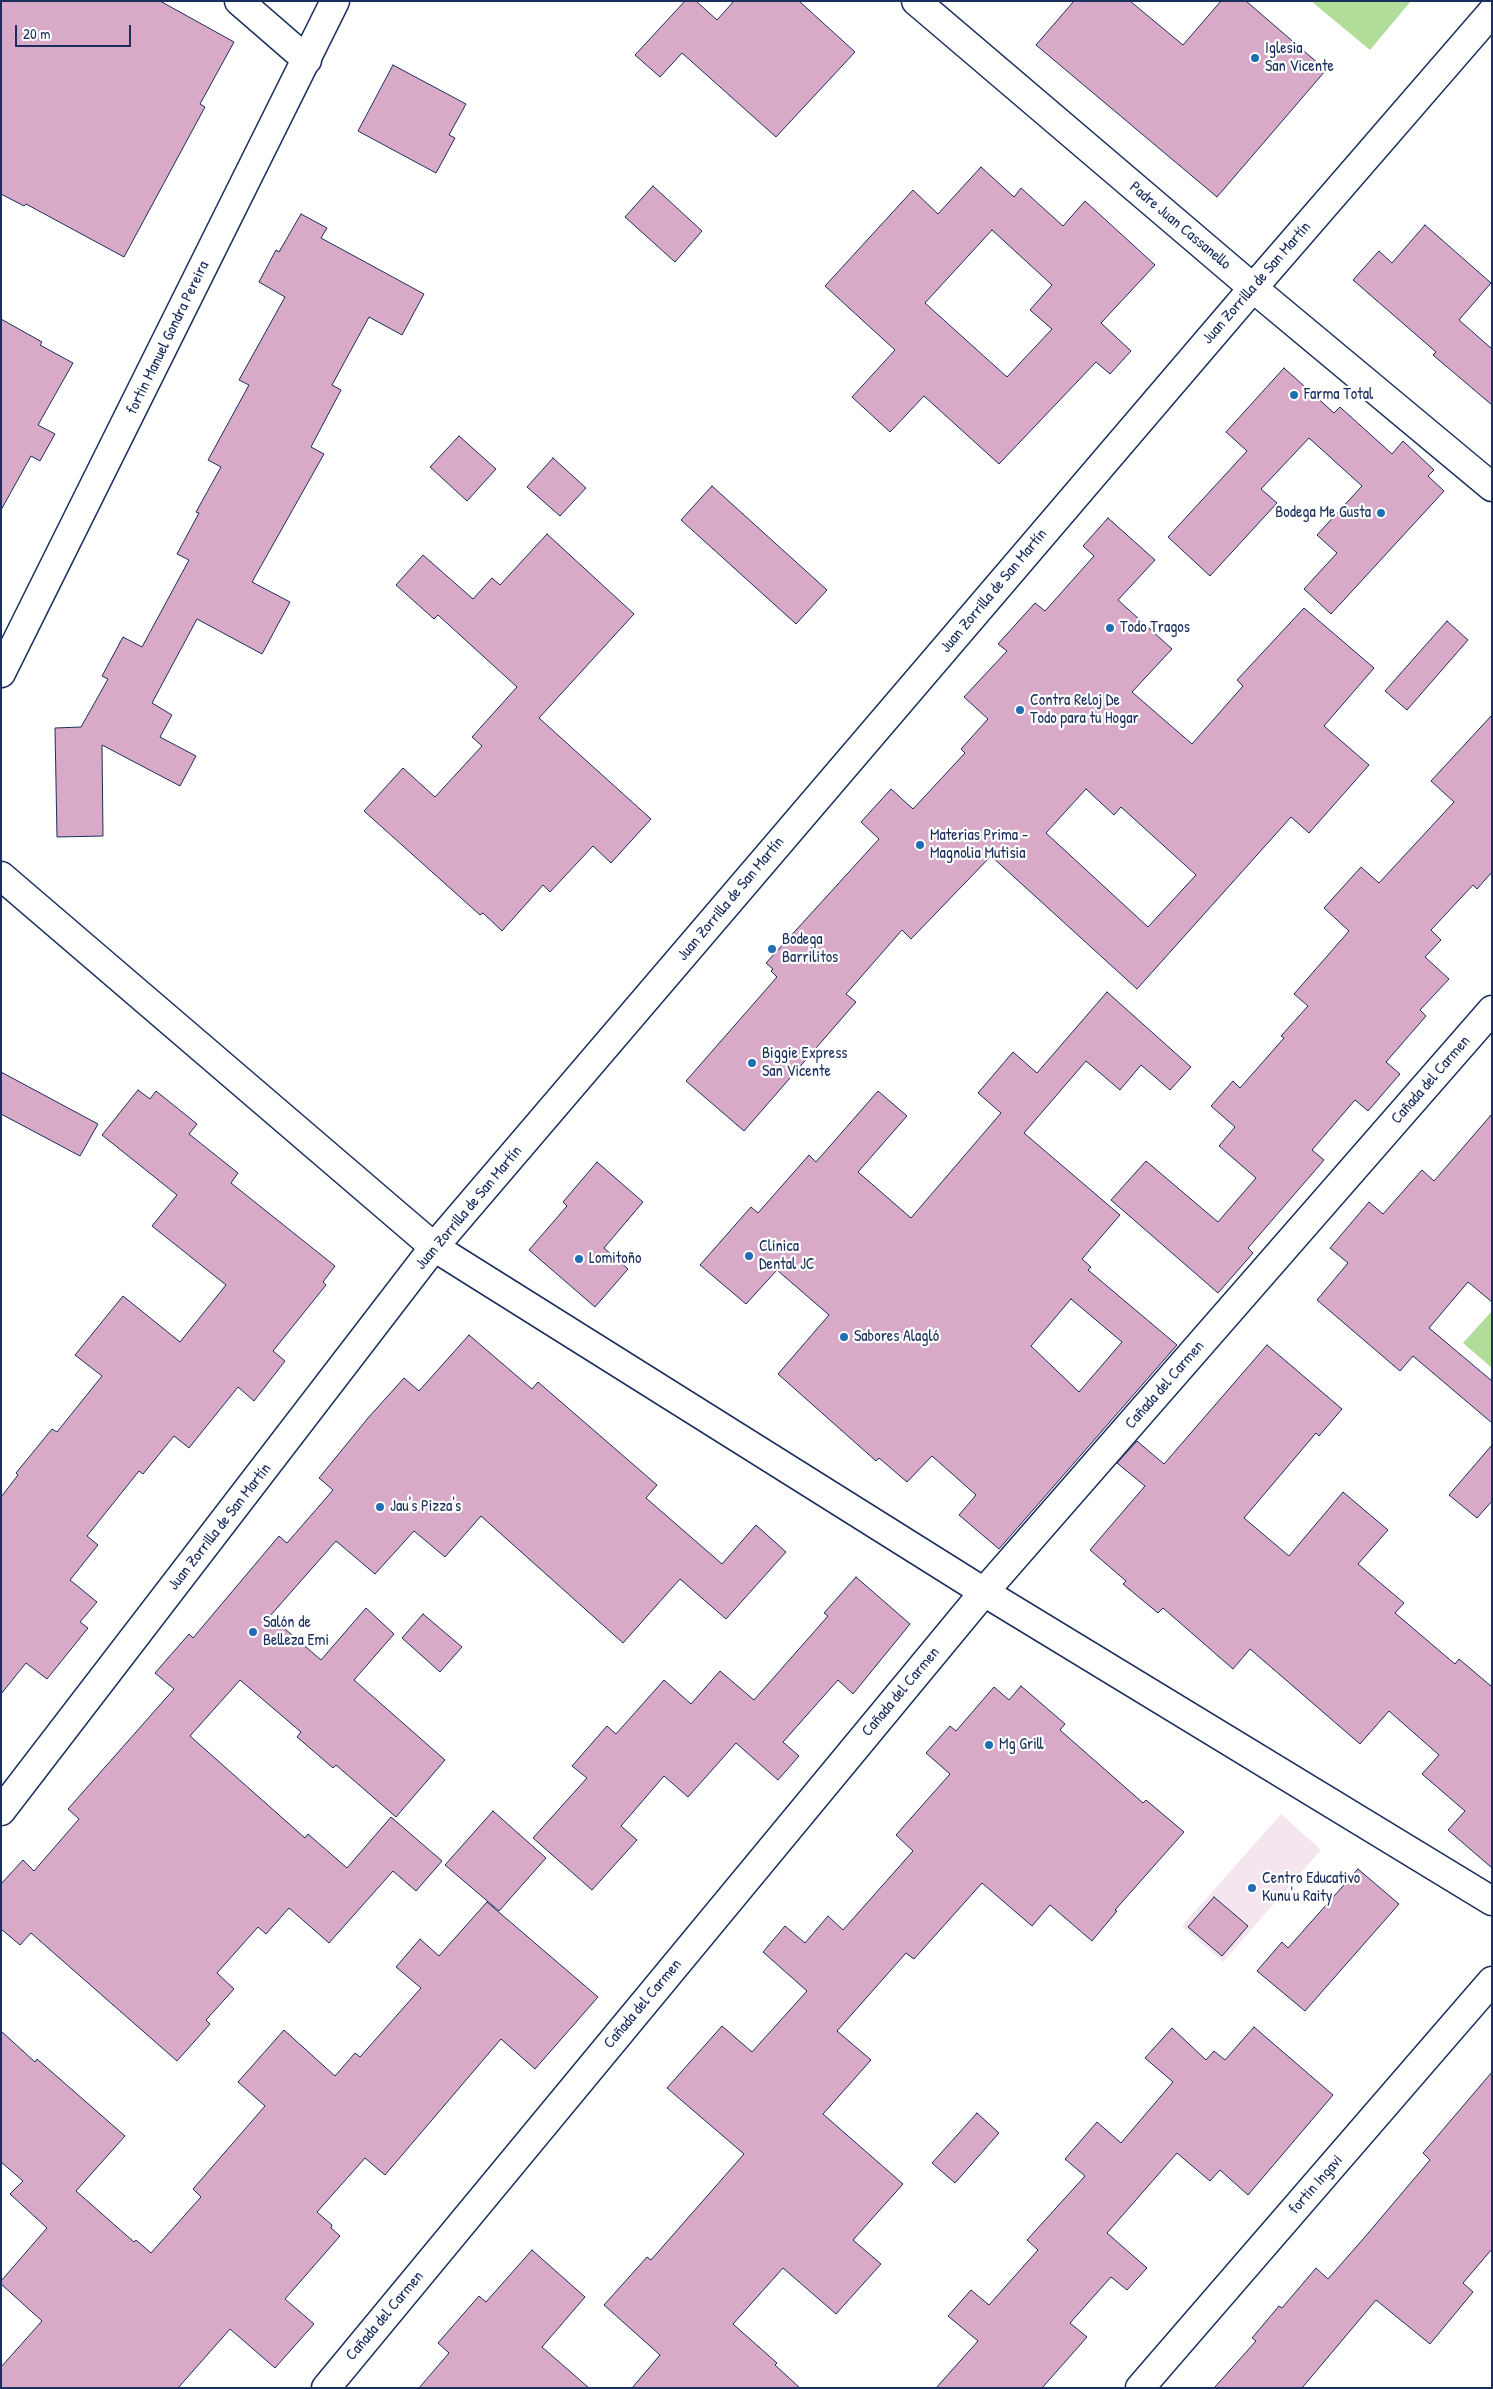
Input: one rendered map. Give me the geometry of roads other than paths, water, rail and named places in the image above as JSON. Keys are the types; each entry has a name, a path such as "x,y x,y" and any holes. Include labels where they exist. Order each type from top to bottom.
{"street":[{"path":"239,1 307,60"},
{"name":"fortin Manuel Gondra Pereira","path":"1,673 307,60 334,1"},
{"name":"Padre Juan Cassanello","path":"916,1 1253,288 1492,487"},
{"name":"Juan Zorrilla de San Martín","path":"1,1811 434,1247 1253,288 1492,12"},
{"path":"1,876 434,1247 984,1592 1492,1901"},
{"name":"Cañada del Carmen","path":"326,2388 984,1592 1492,1010"},
{"name":"fortin Ingavi","path":"1140,2388 1492,1981"}],"place":[{"name":"Iglesia San Vicente","path":"1255,58"},
{"name":"Farma Total","path":"1294,395"},
{"name":"Bodega Me Gusta","path":"1381,513"},
{"name":"Todo Tragos","path":"1110,628"},
{"name":"Contra Reloj De Todo para tu Hogar","path":"1020,710"},
{"name":"Materias Prima - Magnolia Mutisia","path":"920,845"},
{"name":"Bodega Barrilitos","path":"772,949"},
{"name":"Biggie Express San Vicente","path":"752,1063"},
{"name":"Clínica Dental JC","path":"749,1256"},
{"name":"Lomitoño","path":"579,1259"},
{"name":"Sabores Alagló","path":"844,1337"},
{"name":"Jau's Pizza's","path":"380,1507"},
{"name":"Salón de Belleza Emi","path":"253,1632"},
{"name":"Mg Grill","path":"989,1745"},
{"name":"Centro Educativo Kunu'u Raity","path":"1252,1888"}]}
